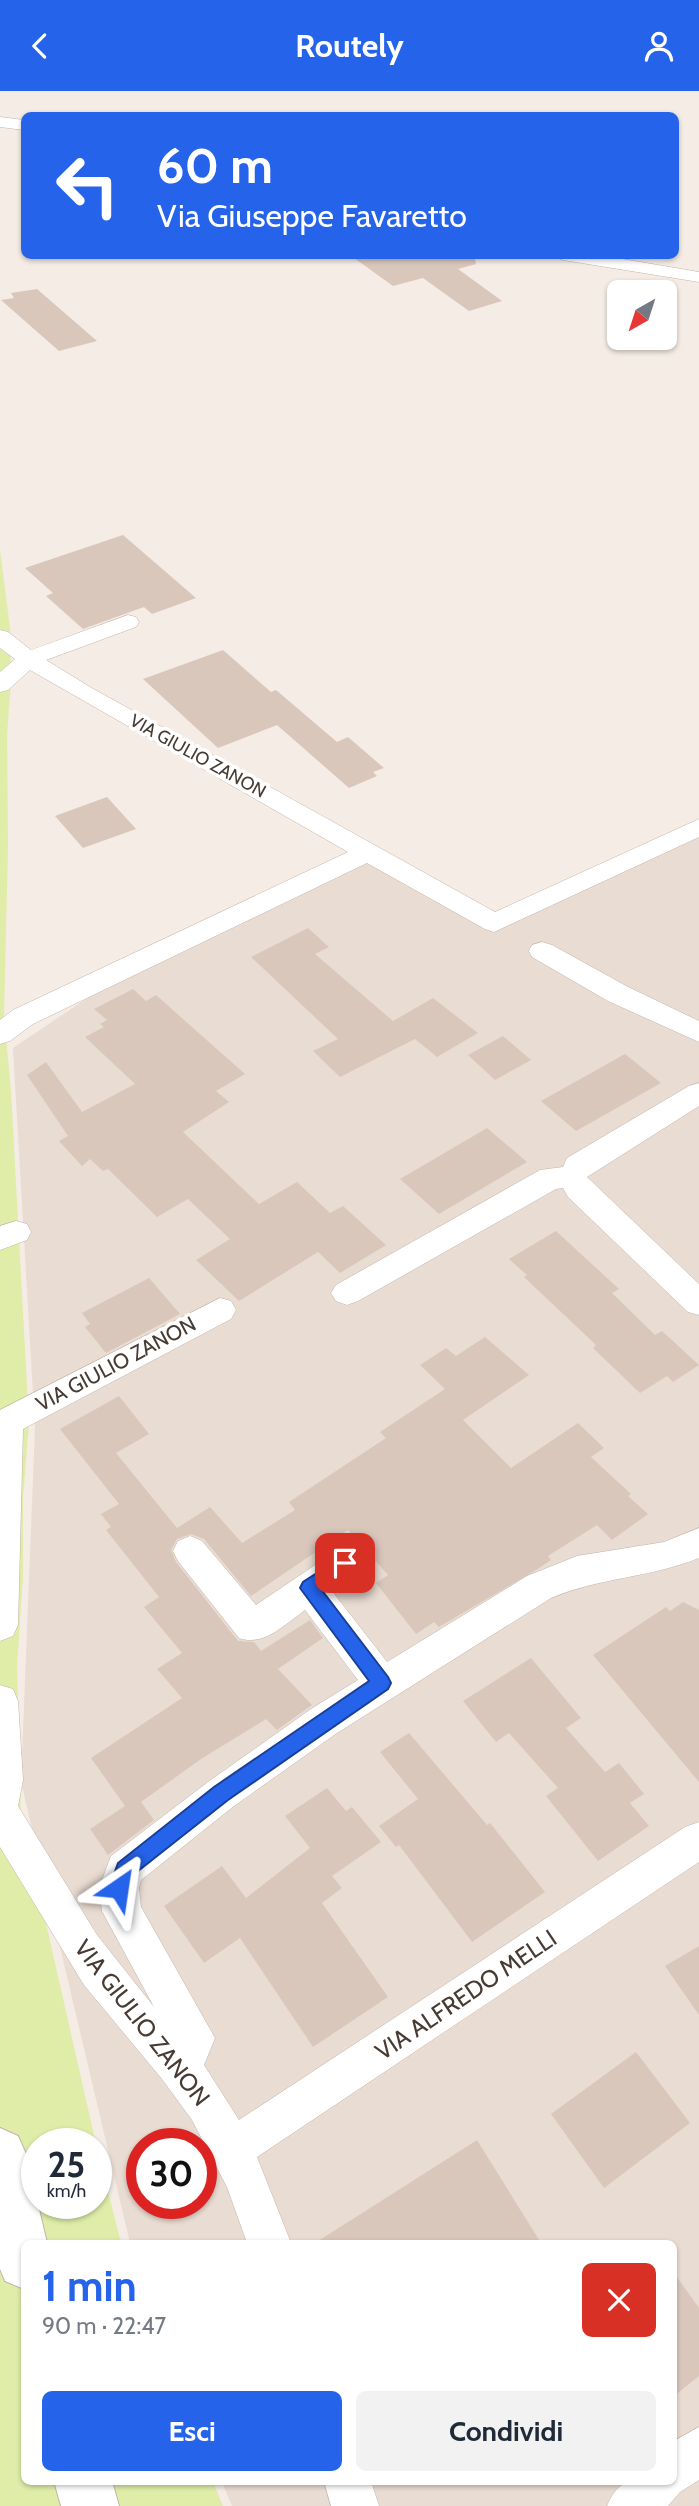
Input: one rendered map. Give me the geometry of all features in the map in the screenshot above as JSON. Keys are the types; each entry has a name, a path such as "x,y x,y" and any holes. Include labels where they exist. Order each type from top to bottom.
{"street":[{"path":"0,122 21,125"},
{"path":"588,259 699,277"},
{"path":"0,685 29,659 128,622"},
{"name":"VIA GIULIO ZANON","path":"0,637 29,659 82,692 494,923 699,827"},
{"path":"0,1034 23,1017 368,852"},
{"path":"542,951 618,994 699,1032"},
{"path":"572,1177 578,1166 699,1093"},
{"path":"347,1293 551,1178 572,1177"},
{"path":"572,1177 579,1189 699,1303"},
{"name":"VIA GIULIO ZANON","path":"0,1625 7,1422 220,1310"},
{"path":"176,2063 189,2051 194,2038 122,1911 119,1888 125,1869 221,1794 381,1683 539,1587 577,1571 667,1556 699,1543"},
{"path":"190,1551 252,1627 345,1563"},
{"path":"309,1588 381,1683"},
{"path":"0,1700 4,1780 0,1803"},
{"name":"VIA GIULIO ZANON","path":"0,1811 74,1934 113,1991 176,2063 206,2104 232,2148 257,2206 268,2240"},
{"name":"VIA ALFREDO MELLI","path":"232,2148 262,2131 699,1840"},
{"path":"0,2154 21,2248"},
{"path":"677,2468 699,2450"},
{"path":"84,2485 90,2506"},
{"path":"348,2485 355,2506"},
{"path":"631,2506 656,2485"}],"shaded area":[{"path":"699,823 699,2506 232,2506 223,2485 677,2485 677,2240 129,2240 112,2167 112,2128 103,2128 21,1782 35,1428 13,1048 95,993 363,852 492,916"}],"green space":[{"path":"0,550 10,628 11,680 7,735 8,845 4,1017 11,1091 29,1423 23,1498 23,1577 17,1666 21,1813 92,2128 21,2128 21,2219 112,2219 112,2207 120,2240 21,2240 21,2485 214,2485 223,2506 0,2506"}],"building":[{"path":"356,259 475,259 476,264 458,269 502,301 469,311 423,278 393,286"},
{"path":"37,289 97,341 59,351 1,300 14,298 11,293"},
{"path":"123,535 196,598 152,614 144,607 83,629 46,596 53,593 25,568"},
{"path":"223,650 271,692 276,690 337,742 348,737 384,768 373,772 377,776 349,788 277,725 218,748 143,679"},
{"path":"107,797 136,829 83,848 55,816"},
{"path":"308,928 329,947 315,954 393,1021 433,998 478,1033 437,1057 415,1039 340,1077 313,1051 338,1039 251,957"},
{"path":"133,989 146,1001 156,995 245,1074 216,1091 229,1102 183,1132 259,1204 297,1182 330,1213 343,1206 386,1245 340,1273 318,1252 239,1301 196,1260 230,1239 188,1199 157,1217 108,1169 103,1171 90,1159 82,1166 59,1141 68,1136 27,1075 46,1062 82,1112 135,1084 85,1037 104,1027 100,1024 107,1020 94,1009"},
{"path":"503,1036 531,1060 495,1080 468,1055"},
{"path":"625,1054 661,1083 576,1131 541,1101"},
{"path":"487,1128 527,1162 439,1214 400,1179"},
{"path":"556,1231 619,1289 612,1293 655,1335 662,1331 699,1365 673,1382 667,1376 640,1393 593,1348 596,1345 524,1277 527,1275 509,1259"},
{"path":"149,1278 180,1314 106,1353 85,1327 90,1324 82,1313"},
{"path":"485,1337 529,1375 463,1420 511,1468 578,1423 604,1448 591,1457 631,1494 628,1496 648,1514 612,1540 597,1525 548,1556 551,1560 536,1570 439,1627 434,1622 416,1634 376,1583 388,1575 348,1530 251,1596 204,1539 191,1534 177,1539 171,1550 176,1562 238,1641 254,1642 261,1651 310,1620 323,1638 278,1669 312,1705 277,1730 266,1719 201,1759 141,1802 154,1820 108,1855 90,1829 125,1806 91,1758 182,1698 157,1669 182,1653 144,1607 159,1597 106,1530 111,1527 101,1514 119,1504 60,1429 119,1396 149,1434 116,1453 177,1528 210,1507 242,1543 295,1510 289,1502 386,1438 380,1432 445,1389 420,1365 446,1348 456,1356"},
{"path":"683,1602 699,1610 699,1782 593,1655 666,1607 670,1611"},
{"path":"531,1658 581,1718 566,1728 605,1772 619,1763 644,1794 630,1803 649,1826 598,1861 546,1796 558,1788 509,1733 496,1742 463,1701"},
{"path":"409,1733 487,1825 490,1823 545,1892 472,1942 399,1845 396,1847 379,1826 418,1799 380,1752"},
{"path":"327,1788 346,1811 352,1807 381,1842 332,1876 342,1888 322,1903 388,1997 313,2047 240,1938 204,1963 164,1906 222,1866 246,1898 310,1848 285,1816"},
{"path":"699,1946 699,2015 665,1966"},
{"path":"636,2052 690,2123 604,2188 551,2114"},
{"path":"477,2140 539,2240 320,2240"},
{"path":"677,2277 699,2308 699,2376 677,2394"}],"route":[{"path":"119,1888 125,1869 221,1794 381,1683 309,1588 345,1563"}]}
